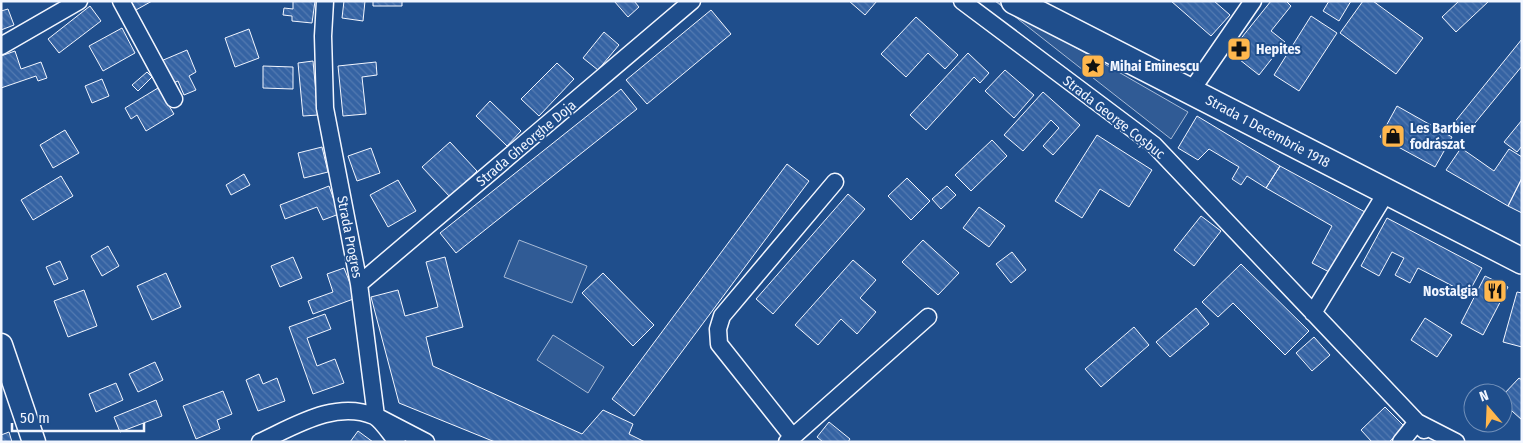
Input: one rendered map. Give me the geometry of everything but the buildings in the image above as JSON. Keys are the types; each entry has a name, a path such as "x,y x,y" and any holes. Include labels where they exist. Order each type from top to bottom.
{"main road":[{"name":"Strada 1 Decembrie 1918","path":"1025,4 1386,193 1522,261"},
{"path":"1,345 34,442"}],"street":[{"path":"1,46 79,1"},
{"path":"121,1 174,99"},
{"name":"Strada Progres","path":"325,1 323,36 325,108 359,284 376,416"},
{"name":"Strada Gheorghe Doja","path":"359,284 692,1"},
{"name":"Strada George Coșbuc","path":"962,1 1154,145 1417,422 1433,442"},
{"path":"1191,91 1253,1"},
{"path":"835,182 722,316 718,329 719,344 790,439 928,317"},
{"path":"1313,313 1386,193"},
{"path":"260,442 327,412 350,411 376,416 426,442"},
{"path":"376,416 397,442"},
{"path":"1401,442 1417,422"},
{"name":"Strada George Coșbuc","path":"1417,422 1456,442"}],"shaded area":[{"path":"995,1 1188,112 1171,139"},
{"path":"519,240 587,266 572,303 504,277"},
{"path":"553,335 604,367 588,393 537,360"}],"place":[{"name":"Hepites","path":"1239,49"},
{"name":"Mihai Eminescu","path":"1093,66"},
{"name":"Les Barbier fodrászat","path":"1393,136"},
{"name":"Nostalgia","path":"1495,291"}]}
